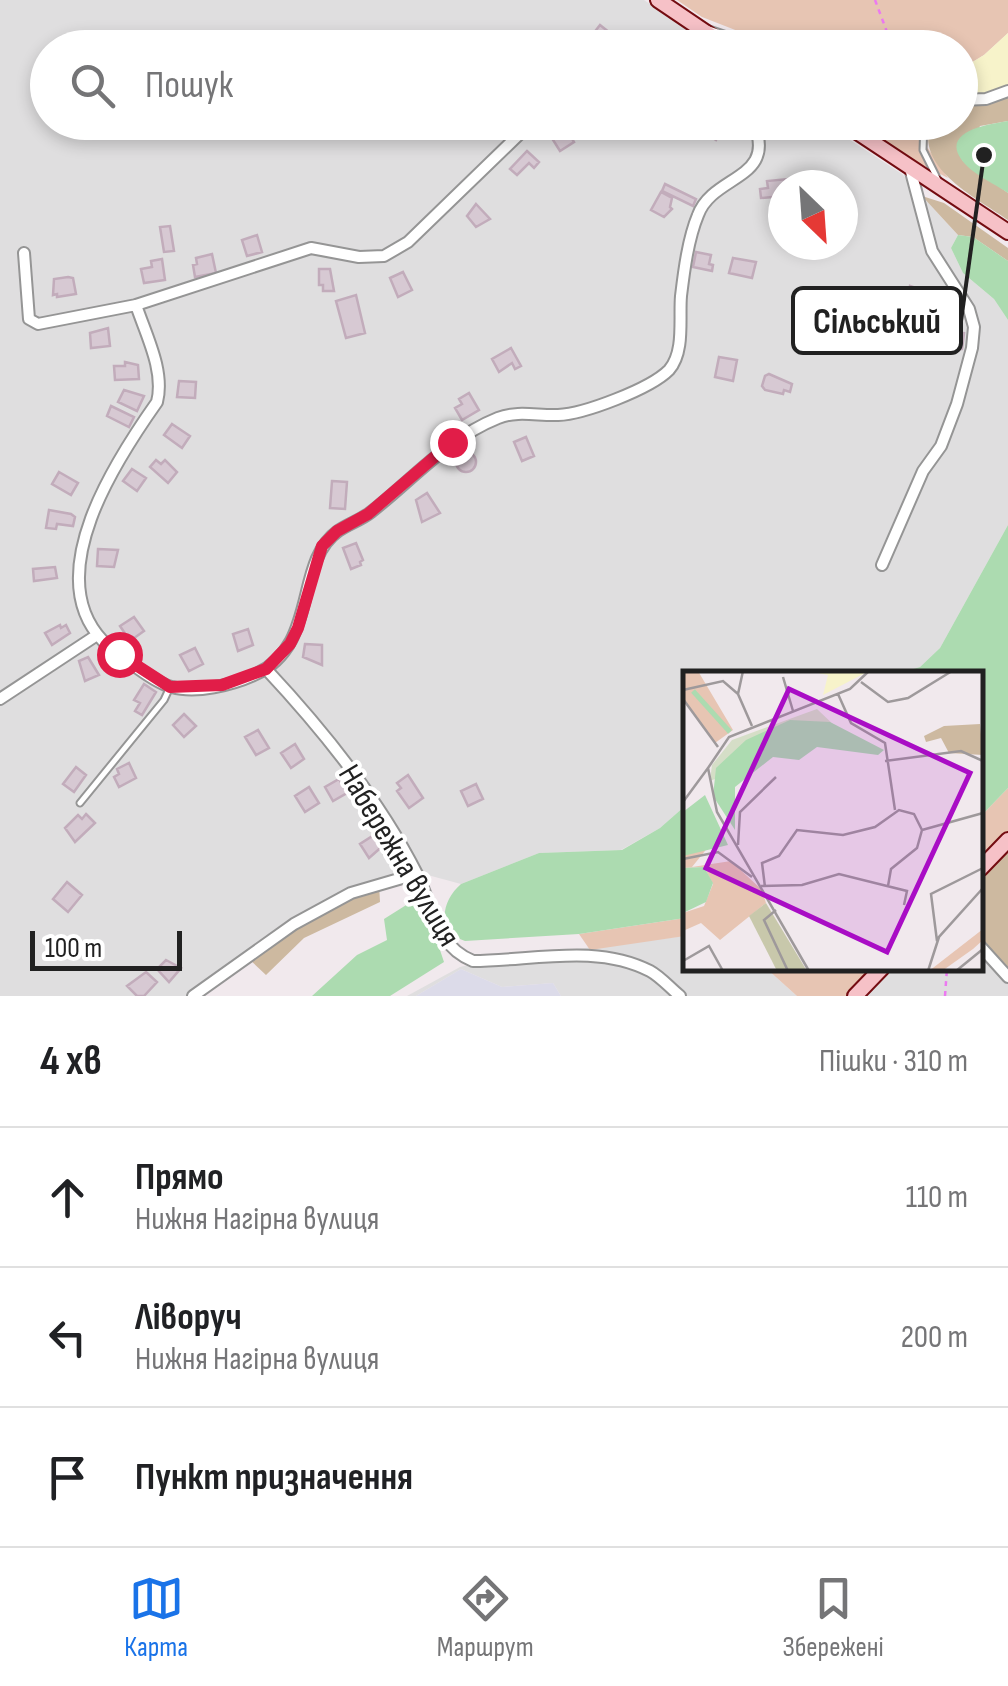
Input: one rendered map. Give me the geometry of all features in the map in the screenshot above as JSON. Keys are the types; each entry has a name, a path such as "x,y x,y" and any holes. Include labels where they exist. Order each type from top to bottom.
{"main road":[{"path":"658,0 690,30"},
{"path":"869,140 1008,232"},
{"path":"983,866 1008,840"},
{"path":"855,996 879,971"}],"street":[{"path":"978,99 1008,92"},
{"path":"24,253 29,319 38,324 136,305 311,248 359,257 384,256 408,242 513,140"},
{"path":"136,305 160,391 108,478 85,540 78,571 81,596 97,635 170,687 222,685 266,669 290,644 322,546 337,531 368,514 452,442 501,417 591,409 672,368 678,349 681,294 698,211 752,167 759,154 760,140"},
{"path":"882,565 922,471 942,446 957,404 974,327 969,308 932,250 910,167"},
{"path":"0,698 97,635"},
{"name":"Набережна вулиця","path":"266,669 355,774 416,874 447,945 458,955 473,961 588,955 613,958 651,972 680,996"},
{"path":"193,996 294,924 351,893 416,874"},
{"path":"983,949 1008,977"}],"lane":[{"path":"923,140 923,150 943,189"},
{"path":"80,804 164,700 170,687"}],"path":[{"path":"878,1 888,30"},
{"path":"945,996 947,971"}],"shaded area":[{"path":"0,0 644,0 687,30 30,30 30,140 850,140 902,174 958,235 951,248 963,273 994,299 1008,320 1008,525 940,648 920,667 907,671 683,671 683,808 660,828 621,850 539,853 461,884 424,874 379,884 294,924 200,996 0,996"},
{"path":"677,0 1008,0 1008,33 978,59 978,30 735,30 702,17"},
{"path":"1008,33 1008,91 978,97 978,59"},
{"path":"1008,91 1008,121 980,126 978,130 978,99"},
{"path":"1008,121 1008,193 970,169 957,149 959,140 978,140 978,128"},
{"path":"882,140 928,140 927,147 948,178"},
{"path":"928,140 973,140 962,160 1008,193 1008,220 952,180 932,154"},
{"path":"922,196 944,203 1008,248 1008,261 973,237 958,235"},
{"path":"958,235 973,237 1008,261 1008,320 994,299 963,273 951,248"},
{"path":"1008,525 1008,788 983,814 983,671 907,671 920,667 940,648"},
{"path":"1008,788 1008,840 983,867 983,814"},
{"path":"683,808 683,918 579,934 465,941 449,931 446,907 461,884 539,853 622,850 660,828"},
{"path":"1008,840 1008,977 983,948 983,866"},
{"path":"379,884 380,902 304,938 266,975 248,958 276,937"},
{"path":"411,902 432,926 444,962 390,996 312,996 357,955 387,940 384,919"},
{"path":"683,918 683,936 590,950 579,934"},
{"path":"683,936 683,971 769,971 797,996 561,996 553,983 502,987 461,969 416,996 407,996 460,967 493,959"},
{"path":"983,948 1008,977 1008,996 855,996 880,971 983,971"},
{"path":"461,969 502,987 553,983 561,996 416,996"},
{"path":"769,971 880,971 855,996 797,996"}],"building":[{"path":"553,140 573,140 574,142 560,151"},
{"path":"527,151 539,162 534,168 529,163 517,175 510,169"},
{"path":"665,184 696,199 693,206 662,191"},
{"path":"768,188 768,197 761,198 760,189"},
{"path":"661,192 672,198 672,209 664,217 651,210"},
{"path":"476,204 490,219 476,227 467,216"},
{"path":"170,226 174,251 164,252 160,227"},
{"path":"257,235 262,252 247,256 242,240"},
{"path":"696,252 711,255 712,271 693,267"},
{"path":"212,254 216,273 195,277 196,258"},
{"path":"733,258 756,262 752,278 729,273"},
{"path":"162,259 165,280 144,283 141,269"},
{"path":"319,269 330,269 334,291 323,291"},
{"path":"403,272 412,290 398,297 390,278"},
{"path":"73,278 76,294 53,295 54,279"},
{"path":"910,286 928,292 926,303 908,300"},
{"path":"356,295 365,333 346,338 336,301"},
{"path":"108,328 110,346 91,348 90,333"},
{"path":"943,331 964,333 962,349 941,349"},
{"path":"511,348 521,366 515,369 512,363 499,372 492,359"},
{"path":"719,357 737,360 733,381 715,377"},
{"path":"125,362 138,365 139,379 115,380 114,366 125,366"},
{"path":"769,374 792,384 790,392 765,390 762,386"},
{"path":"179,381 196,382 195,398 177,397"},
{"path":"124,390 144,396 137,411 118,402"},
{"path":"469,393 479,410 462,420 455,408 462,404 459,399"},
{"path":"111,406 134,417 129,427 107,416"},
{"path":"172,424 190,436 182,448 164,435"},
{"path":"526,437 534,456 522,461 514,442"},
{"path":"466,452 476,462 466,472 456,462"},
{"path":"156,460 161,464 165,460 177,472 168,483 150,467"},
{"path":"132,469 146,478 137,491 123,481"},
{"path":"59,472 78,483 71,495 52,484"},
{"path":"332,481 347,482 345,509 330,508"},
{"path":"427,493 440,513 422,522 416,500"},
{"path":"49,510 71,514 75,517 73,526 57,524 56,529 46,528"},
{"path":"356,543 363,560 351,569 343,548"},
{"path":"98,549 118,550 114,567 97,566"},
{"path":"55,567 57,578 34,581 33,569"},
{"path":"134,617 144,631 130,641 120,626"},
{"path":"66,625 70,633 52,645 45,633"},
{"path":"248,629 253,645 238,651 233,634"},
{"path":"305,644 322,645 322,665 303,657"},
{"path":"195,648 203,664 189,671 180,655"},
{"path":"88,657 99,675 85,681 79,661"},
{"path":"144,684 156,692 142,715 135,711 140,703 134,700"},
{"path":"184,714 196,726 184,737 173,725"},
{"path":"258,730 269,748 256,755 245,737"},
{"path":"295,744 304,759 291,768 281,753"},
{"path":"129,763 136,778 119,787 114,777 119,774 117,769"},
{"path":"76,767 86,775 74,792 63,784"},
{"path":"408,775 423,798 409,808 397,791 401,788 397,783"},
{"path":"339,779 347,793 333,801 325,787"},
{"path":"476,784 483,799 468,806 461,791"},
{"path":"309,787 319,803 305,812 295,796"},
{"path":"86,814 95,823 75,842 65,828 78,815 82,819"},
{"path":"380,835 386,843 369,858 360,844"},
{"path":"67,882 82,895 68,912 53,899"},
{"path":"166,960 181,968 169,982 157,969"},
{"path":"146,972 157,982 144,996 137,996 127,986"}],"place":[{"name":"Сільський","path":"984,155"}],"route":[{"path":"119,654 170,687 222,685 266,669 290,644 298,628 322,546 337,531 368,514 452,442"}]}
